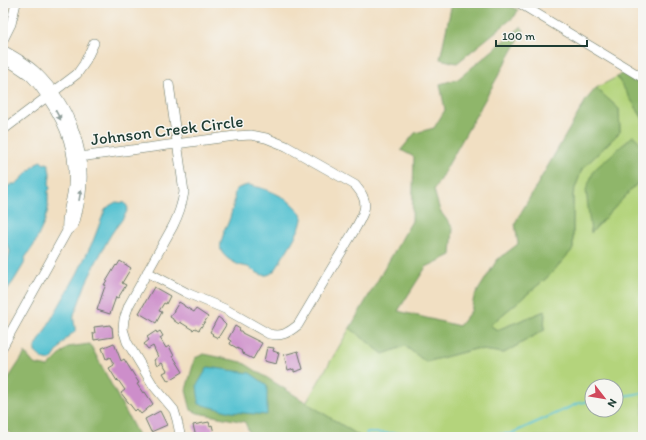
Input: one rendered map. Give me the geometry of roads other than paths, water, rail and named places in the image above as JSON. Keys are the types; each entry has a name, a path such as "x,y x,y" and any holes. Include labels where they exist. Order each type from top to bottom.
{"street":[{"path":"3,40 11,24 16,3"},
{"path":"518,3 643,78"},
{"path":"3,130 77,74 84,64 94,43"},
{"path":"3,50 18,58 35,71 50,86 50,94"},
{"path":"3,58 30,77 41,88 50,94 68,115 77,138 76,158 82,183 74,224 67,231 3,346"},
{"path":"169,84 184,192 183,201 180,212 173,226 129,305 124,319 123,329 127,342 150,380 174,410 180,437"},
{"name":"Johnson Creek Circle","path":"76,158 251,135 266,138 286,146 355,185 360,190 364,198 365,209 361,219 298,325 285,338 269,334 224,309 186,293 147,272"}],"water":[{"path":"41,161 44,164 49,164 50,189 48,191 48,209 44,223 34,245 25,258 24,264 13,282 3,295 3,272 7,264 10,251 3,239 3,189 12,184 16,184 38,162"},
{"path":"248,185 268,190 281,196 292,204 302,216 296,236 277,267 273,272 267,275 261,275 248,267 239,265 228,259 222,253 221,243 223,231 230,218 235,192 238,188"},
{"path":"116,202 125,203 128,208 93,266 75,313 75,332 68,337 51,360 44,359 35,352 35,348 77,274 93,241 105,210"},
{"path":"208,367 250,373 267,385 267,415 231,412 199,404 197,385"}],"waterway":[{"path":"624,396 643,393"},
{"path":"366,433 510,434 579,403 584,402"}]}
